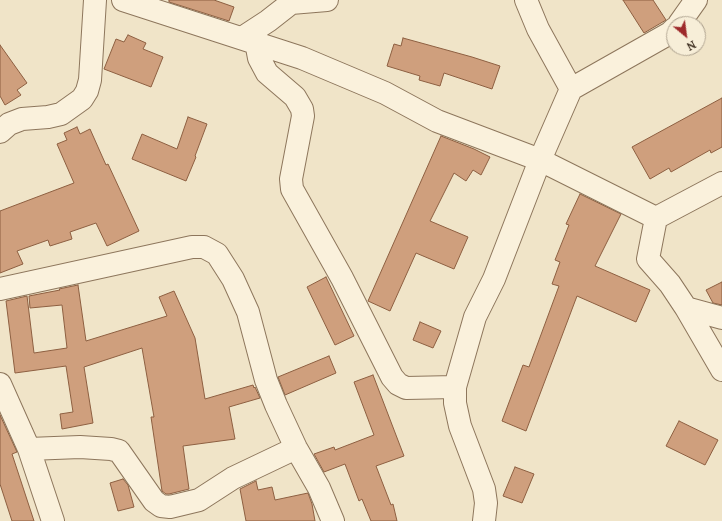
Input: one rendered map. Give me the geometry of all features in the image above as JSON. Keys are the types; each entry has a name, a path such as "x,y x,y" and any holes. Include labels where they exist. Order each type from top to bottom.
{"street":[{"path":"0,132 9,124 22,119 48,117 61,114 82,99 87,91 90,80 96,0"},
{"path":"124,0 302,58 385,93 437,121 540,160 656,218"},
{"path":"249,40 268,21 291,2 327,0"},
{"path":"526,0 538,30 571,89"},
{"path":"685,16 696,0"},
{"path":"484,521 486,503 484,489 460,426 455,403 454,388 475,317 494,279 540,160 571,89 666,35"},
{"path":"249,40 267,73 295,97 302,109 303,116 291,179 292,189 342,278 392,377 398,384 406,388 454,388"},
{"path":"656,218 722,182"},
{"path":"656,218 648,260 670,284 686,308 722,370"},
{"path":"0,289 185,248 204,247 217,254 233,279 248,312 266,380 276,405 296,448 319,488 333,521"},
{"path":"686,308 722,318"},
{"path":"0,384 29,449 53,521"},
{"path":"29,449 80,447 112,449 119,451 154,501 161,506 170,507 199,500 233,478 296,448"}],"building":[{"path":"169,0 214,0 234,7 229,21 169,2"},
{"path":"623,0 653,0 666,20 644,33"},
{"path":"128,35 146,43 143,49 163,57 151,87 104,69 116,39 124,42"},
{"path":"403,38 500,66 492,89 444,73 440,86 419,80 420,76 387,66 394,44 401,46"},
{"path":"0,45 27,83 17,90 21,95 5,105 0,96"},
{"path":"722,98 722,147 711,153 710,150 671,172 669,168 650,179 632,147"},
{"path":"188,117 207,124 186,181 132,159 142,134 177,149"},
{"path":"77,127 80,134 90,129 139,231 107,246 96,223 70,232 72,239 50,246 48,240 17,251 23,264 0,273 0,211 74,183 57,144 67,140 64,133"},
{"path":"441,136 490,157 481,175 473,170 466,181 454,173 430,221 468,237 454,269 416,253 390,311 368,301"},
{"path":"580,194 621,214 595,266 650,290 636,322 577,296 526,431 502,421 523,365 529,367 559,286 552,284 560,262 555,260 569,225 566,224"},
{"path":"326,277 354,336 335,345 307,287"},
{"path":"722,282 722,305 713,303 706,290"},
{"path":"78,285 86,341 167,316 159,297 174,291 195,338 205,399 253,385 254,388 255,387 260,398 229,407 235,439 183,446 189,489 169,494 162,491 151,417 154,417 142,348 84,367 93,423 62,429 60,414 73,412 66,366 15,373 6,301 27,296 34,353 67,348 62,305 30,308 29,296"},
{"path":"420,322 441,331 433,348 413,340"},
{"path":"329,356 336,373 285,395 278,377"},
{"path":"373,375 404,456 376,466 391,505 393,504 397,521 371,521 362,499 359,501 345,464 324,472 314,454 334,447 335,450 374,435 354,382"},
{"path":"0,415 17,452 12,454 34,521 12,521 0,484"},
{"path":"679,421 718,440 705,465 666,446"},
{"path":"515,467 534,474 522,503 503,496"},
{"path":"123,479 128,485 134,507 118,511 110,483"},
{"path":"256,481 258,490 272,487 275,500 308,493 312,504 315,521 246,521 240,489"}]}
